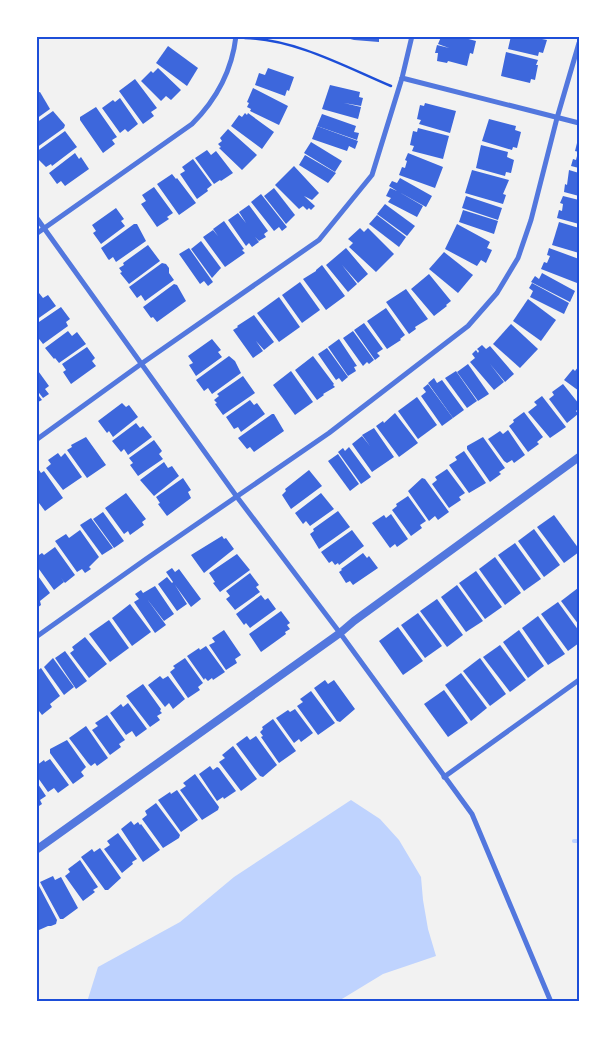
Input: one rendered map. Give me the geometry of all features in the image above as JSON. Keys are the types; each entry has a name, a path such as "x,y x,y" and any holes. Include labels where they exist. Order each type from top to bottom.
{"street":[{"path":"36,440 319,240 372,175 399,90 412,36"},
{"path":"36,234 192,124 211,103 225,78 236,37"},
{"path":"36,637 329,433 468,326 497,293 518,258 528,229 579,43"},
{"path":"402,78 579,123"},
{"path":"36,217 237,497 340,633 472,814 551,1002"},
{"path":"36,850 340,633 579,458"},
{"path":"444,777 579,680"}],"path":[{"path":"236,37 271,41 308,50 399,90"}],"water":[{"path":"351,800 380,819 399,840 421,877 428,929 436,956 383,974 337,1002 87,1002 98,967 180,922 234,877"}],"building":[{"path":"339,36 385,36 385,38 379,38 379,42 354,40"},
{"path":"446,36 457,36 476,41 473,54 470,53 467,66 448,61 447,63 437,61 438,53 435,53 437,45 449,48 438,44 441,37 445,38"},
{"path":"511,36 543,36 542,39 547,40 543,53 539,52 538,56 508,49"},
{"path":"168,46 198,68 187,86 156,63"},
{"path":"506,52 538,60 535,80 531,79 530,83 501,76"},
{"path":"158,68 181,90 171,100 166,96 161,101 141,81 151,71 153,73"},
{"path":"268,68 294,77 285,96 255,85 259,73 265,75"},
{"path":"135,79 157,108 151,112 154,116 143,124 119,91"},
{"path":"330,85 360,92 359,97 363,98 361,106 344,103 361,107 358,119 322,109"},
{"path":"253,88 288,106 279,125 250,111 251,109 247,107 249,103 247,102"},
{"path":"40,92 50,109 36,119 36,93"},
{"path":"120,98 138,124 128,132 125,129 120,133 102,108 113,100 115,102"},
{"path":"425,103 456,111 450,133 419,124 421,120 417,119 420,105 424,106"},
{"path":"96,107 117,137 112,140 115,144 103,153 80,120 80,117"},
{"path":"53,111 65,125 64,128 36,148 36,123"},
{"path":"245,113 247,115 248,113 274,132 262,149 231,126 239,115 242,117"},
{"path":"322,114 356,126 354,132 359,133 357,140 317,126"},
{"path":"489,119 516,126 515,130 521,132 517,148 513,147 512,150 482,141"},
{"path":"317,126 358,141 355,149 349,146 347,151 312,139"},
{"path":"418,128 449,136 443,159 412,151 414,146 410,145 413,131 417,132"},
{"path":"228,129 257,155 242,170 219,148 221,147 218,144 222,141 220,138"},
{"path":"65,131 77,147 52,166 51,164 46,167 36,157 36,152"},
{"path":"311,142 342,161 335,172 304,153"},
{"path":"577,143 579,144 579,152 575,151"},
{"path":"481,145 508,152 507,157 514,160 511,173 506,172 505,176 476,168"},
{"path":"207,150 211,155 216,151 233,173 214,184 195,158"},
{"path":"578,152 579,168 571,166 573,159 576,160"},
{"path":"75,153 79,159 81,157 89,169 65,186 61,181 57,184 49,173"},
{"path":"408,153 443,167 435,188 399,175 402,167 405,168 407,161 405,160"},
{"path":"305,155 336,173 328,183 299,165"},
{"path":"193,159 212,185 207,189 208,191 197,199 180,174 185,171 182,167"},
{"path":"294,166 319,193 312,200 304,196 315,206 311,210 309,208 307,210 303,206 299,209 275,185"},
{"path":"472,170 509,180 503,194 506,195 503,204 465,193"},
{"path":"569,170 579,173 579,196 564,192"},
{"path":"172,174 196,203 179,215 157,184"},
{"path":"400,178 432,196 426,207 399,192 423,206 417,217 388,202 391,198 386,196 390,188 397,191 389,186 392,181 397,183"},
{"path":"154,187 173,213 167,217 169,219 157,227 141,204 146,201 142,195"},
{"path":"274,188 295,215 286,224 264,196"},
{"path":"261,194 287,227 282,231 279,227 274,231 251,202"},
{"path":"466,196 502,208 498,220 462,208"},
{"path":"563,196 579,200 579,224 557,218 559,210 562,211 563,204 560,203"},
{"path":"385,204 415,226 407,236 377,214"},
{"path":"249,205 268,231 264,234 266,237 259,241 255,237 259,242 252,247 249,243 246,246 228,220 238,213 246,223 239,212"},
{"path":"116,208 124,219 121,221 125,226 101,244 93,233 96,231 92,225"},
{"path":"463,210 498,221 494,234 459,222"},
{"path":"377,215 406,237 399,247 369,224"},
{"path":"224,221 245,253 225,267 203,237 213,230 218,236 213,229"},
{"path":"559,222 579,228 579,253 552,245"},
{"path":"134,224 137,224 146,241 116,262 113,257 109,260 101,248"},
{"path":"457,224 490,242 487,248 492,250 486,263 481,260 477,266 445,249"},
{"path":"360,228 364,232 368,228 394,254 376,272 349,247 353,243 348,239"},
{"path":"201,241 221,268 212,278 191,249"},
{"path":"148,245 160,261 129,284 120,273 122,272 119,268"},
{"path":"189,248 213,282 208,286 204,281 200,284 179,254"},
{"path":"346,248 368,274 358,283 342,265 357,284 348,292 326,265"},
{"path":"549,248 579,259 579,278 577,283 541,269 544,262 547,263 550,256 547,255"},
{"path":"444,252 473,275 458,293 429,269"},
{"path":"162,263 166,264 169,268 169,273 174,280 145,301 141,295 137,298 129,287"},
{"path":"322,265 345,296 326,310 303,279"},
{"path":"542,273 575,291 570,302 531,282 535,276 539,279"},
{"path":"429,274 451,301 434,316 411,289"},
{"path":"300,282 320,310 302,323 282,295"},
{"path":"532,283 569,303 564,314 530,297 533,291 529,288"},
{"path":"174,284 177,285 186,301 157,322 153,317 151,318 143,307"},
{"path":"406,289 428,319 415,327 416,329 409,334 386,302"},
{"path":"39,293 43,298 48,295 56,306 36,320 36,295"},
{"path":"279,297 300,327 279,342 257,313"},
{"path":"528,299 556,320 541,341 513,321"},
{"path":"61,307 70,319 66,322 68,326 43,344 36,335 36,324"},
{"path":"386,308 405,335 387,349 367,321"},
{"path":"254,315 274,342 264,350 256,341 263,351 253,358 233,330"},
{"path":"364,323 383,349 377,353 380,356 375,360 354,330"},
{"path":"511,324 538,349 520,368 493,344"},
{"path":"68,331 72,336 77,332 86,344 59,363 45,348"},
{"path":"353,331 374,360 369,364 367,362 363,366 343,338"},
{"path":"212,339 221,350 218,352 222,357 196,376 189,365 193,363 188,356"},
{"path":"339,339 357,366 354,367 356,371 348,376 328,347"},
{"path":"482,345 486,349 490,346 514,374 505,382 490,364 504,382 494,390 470,362 475,358 472,354 476,350 478,353 477,349"},
{"path":"87,347 95,358 92,361 96,366 71,384 63,372 66,370 62,364"},
{"path":"327,348 348,377 342,382 339,378 336,380 318,354"},
{"path":"229,356 235,361 241,373 212,394 208,388 204,391 196,380"},
{"path":"313,356 335,387 317,400 295,370"},
{"path":"468,364 489,394 478,401 457,372"},
{"path":"579,366 579,391 564,380 573,369 575,371"},
{"path":"36,368 49,386 45,389 49,394 43,398 36,389"},
{"path":"291,371 313,402 295,415 273,385"},
{"path":"456,371 477,401 467,408 445,378"},
{"path":"243,376 255,393 223,415 215,404 217,403 214,400 219,396 217,394"},
{"path":"434,378 437,383 442,380 464,410 453,418 428,383"},
{"path":"428,384 453,418 442,426 421,396 426,392 423,388"},
{"path":"563,384 579,404 579,408 576,411 578,414 567,423 549,399 554,395 552,392"},
{"path":"36,392 42,400 36,403"},
{"path":"542,396 566,427 550,438 528,412 537,405 534,402"},
{"path":"417,397 437,425 418,439 398,411"},
{"path":"250,400 254,405 257,403 265,414 241,432 238,427 234,429 226,417"},
{"path":"122,403 126,407 129,405 138,417 113,437 109,431 107,433 98,421"},
{"path":"524,412 543,437 537,442 539,444 528,452 509,426 514,422 513,420"},
{"path":"395,413 418,443 399,457 376,426 383,421 384,423"},
{"path":"274,414 284,431 254,452 250,447 247,449 238,438"},
{"path":"136,423 140,428 143,426 152,437 128,455 124,449 121,452 112,441"},
{"path":"374,428 394,457 372,472 352,444 362,436 370,446 362,435"},
{"path":"508,430 525,455 514,463 512,460 507,463 504,461 488,439 500,431 503,434"},
{"path":"86,437 106,465 87,478 67,450 72,447 71,445"},
{"path":"483,437 505,468 499,472 501,474 490,482 467,449 467,446"},
{"path":"154,440 162,451 159,454 163,459 138,476 130,465 133,463 129,458"},
{"path":"349,447 371,477 361,484 338,452 343,448 345,451"},
{"path":"464,451 486,483 469,493 449,465 457,460 455,457"},
{"path":"58,453 61,457 65,453 82,477 63,490 46,468 51,464 48,460"},
{"path":"338,454 359,484 350,491 328,461"},
{"path":"164,462 168,468 172,466 179,476 154,496 140,480"},
{"path":"447,469 465,493 459,497 461,500 449,508 432,484 437,480 435,477"},
{"path":"39,470 41,473 44,471 63,498 45,511 36,499 36,472"},
{"path":"309,470 322,486 291,509 282,495 286,491 285,489"},
{"path":"183,478 191,490 188,492 191,498 167,516 158,504 160,503 156,497"},
{"path":"422,478 425,479 449,512 438,520 435,516 429,521 408,491"},
{"path":"126,493 146,519 142,522 144,525 130,535 128,531 124,534 105,508"},
{"path":"321,493 334,509 310,526 306,521 303,524 295,513"},
{"path":"408,496 426,521 420,525 422,528 411,536 392,510 397,506 396,504"},
{"path":"338,511 350,527 319,549 310,534 314,531 313,529"},
{"path":"103,512 124,541 114,548 93,519"},
{"path":"391,514 408,539 397,547 395,544 390,548 372,523 384,515 386,518"},
{"path":"554,515 579,549 579,552 564,563 537,527"},
{"path":"91,518 113,548 102,555 80,525"},
{"path":"534,529 560,565 544,577 518,541"},
{"path":"80,530 99,557 89,567 91,569 85,573 82,569 77,572 55,541 66,534 69,538"},
{"path":"352,530 364,546 339,565 338,563 335,565 332,561 329,563 321,552"},
{"path":"222,536 224,539 226,538 234,549 204,573 191,555"},
{"path":"515,543 541,579 524,591 498,555"},
{"path":"55,547 75,575 65,583 61,578 64,582 54,590 36,565 36,557 42,553 44,555"},
{"path":"363,553 367,558 369,556 378,568 353,585 350,581 346,583 339,572"},
{"path":"237,554 250,570 220,592 213,583 215,582 209,573"},
{"path":"495,557 521,593 505,605 479,569"},
{"path":"172,568 175,572 179,569 201,599 191,607 175,585 187,604 177,611 158,584 167,577 173,582 166,572"},
{"path":"476,571 502,607 485,619 459,583"},
{"path":"36,573 50,593 40,601 41,605 37,608"},
{"path":"250,573 259,585 256,587 260,592 235,610 226,599 230,596 226,591"},
{"path":"457,585 483,621 466,632 441,597"},
{"path":"155,586 174,614 164,621 147,599 166,625 155,633 134,602 139,599 135,594 141,590 143,593"},
{"path":"578,588 579,590 579,625 561,601"},
{"path":"261,595 265,600 268,598 276,609 250,628 246,623 244,625 236,614"},
{"path":"437,599 463,635 447,647 420,611"},
{"path":"558,602 579,631 579,643 568,651 541,614"},
{"path":"130,604 151,632 132,646 112,618"},
{"path":"281,611 290,623 287,625 290,629 261,652 249,634"},
{"path":"418,613 442,646 425,658 401,625"},
{"path":"538,616 565,654 548,665 522,628"},
{"path":"109,620 129,648 110,662 89,634"},
{"path":"398,627 423,661 403,675 379,641"},
{"path":"224,630 241,655 235,659 237,663 226,670 209,645 215,642 212,638"},
{"path":"519,630 544,666 528,678 503,642"},
{"path":"85,637 107,664 89,678 70,653 74,650 72,647"},
{"path":"500,645 526,680 510,692 483,657"},
{"path":"206,646 225,672 208,681 205,678 204,680 187,656"},
{"path":"65,651 87,681 76,689 55,658"},
{"path":"53,658 74,687 64,695 44,667"},
{"path":"185,658 203,683 198,687 200,690 188,698 170,672 175,668 173,666"},
{"path":"480,658 506,694 490,706 463,671"},
{"path":"41,668 60,696 50,704 52,707 42,715 36,707 36,672"},
{"path":"461,673 487,708 471,721 445,685"},
{"path":"160,676 163,679 168,676 185,699 173,709 169,703 165,707 148,685"},
{"path":"325,680 328,684 334,680 355,709 340,722 337,721 314,688"},
{"path":"143,684 162,713 157,716 160,720 150,727 126,696"},
{"path":"444,690 468,723 448,737 424,704"},
{"path":"311,691 335,723 318,735 297,706 303,702 300,699"},
{"path":"128,703 147,729 136,737 132,731 126,735 110,713 121,704 123,707"},
{"path":"295,709 313,733 301,742 299,739 294,743 276,718 288,710 290,712"},
{"path":"107,715 125,740 119,744 121,747 110,755 92,730 98,726 95,723"},
{"path":"273,719 296,751 279,763 261,737 263,736 260,732 263,729 262,727"},
{"path":"86,726 108,758 97,766 95,763 91,766 88,763 69,738"},
{"path":"247,736 250,740 256,736 277,765 263,777 260,776 236,744"},
{"path":"67,740 86,767 81,772 84,776 73,784 50,753 50,749"},
{"path":"233,746 257,779 241,791 219,762 225,758 222,755"},
{"path":"50,759 69,785 58,793 54,788 48,792 36,775 36,766 44,760 45,762"},
{"path":"210,766 213,770 217,767 219,768 236,791 217,801 199,774"},
{"path":"195,774 219,807 218,810 202,820 180,790 186,786 183,783"},
{"path":"36,781 46,796 40,800 42,804 36,808"},
{"path":"177,790 198,820 181,832 158,800"},
{"path":"156,803 180,835 179,838 163,848 142,819 147,815 145,811"},
{"path":"131,821 134,825 138,822 141,824 160,850 143,862 121,829"},
{"path":"118,833 137,859 122,873 104,849 110,845 107,841"},
{"path":"100,848 121,878 108,890 105,890 81,857 92,849 94,852"},
{"path":"80,860 98,887 93,890 95,892 83,901 65,876 70,872 68,869"},
{"path":"53,876 55,880 61,877 78,908 63,919 60,919 40,882"},
{"path":"38,884 57,920 56,924 39,930 36,926 36,885"}],"waterway":[{"path":"574,841 579,841"}]}
